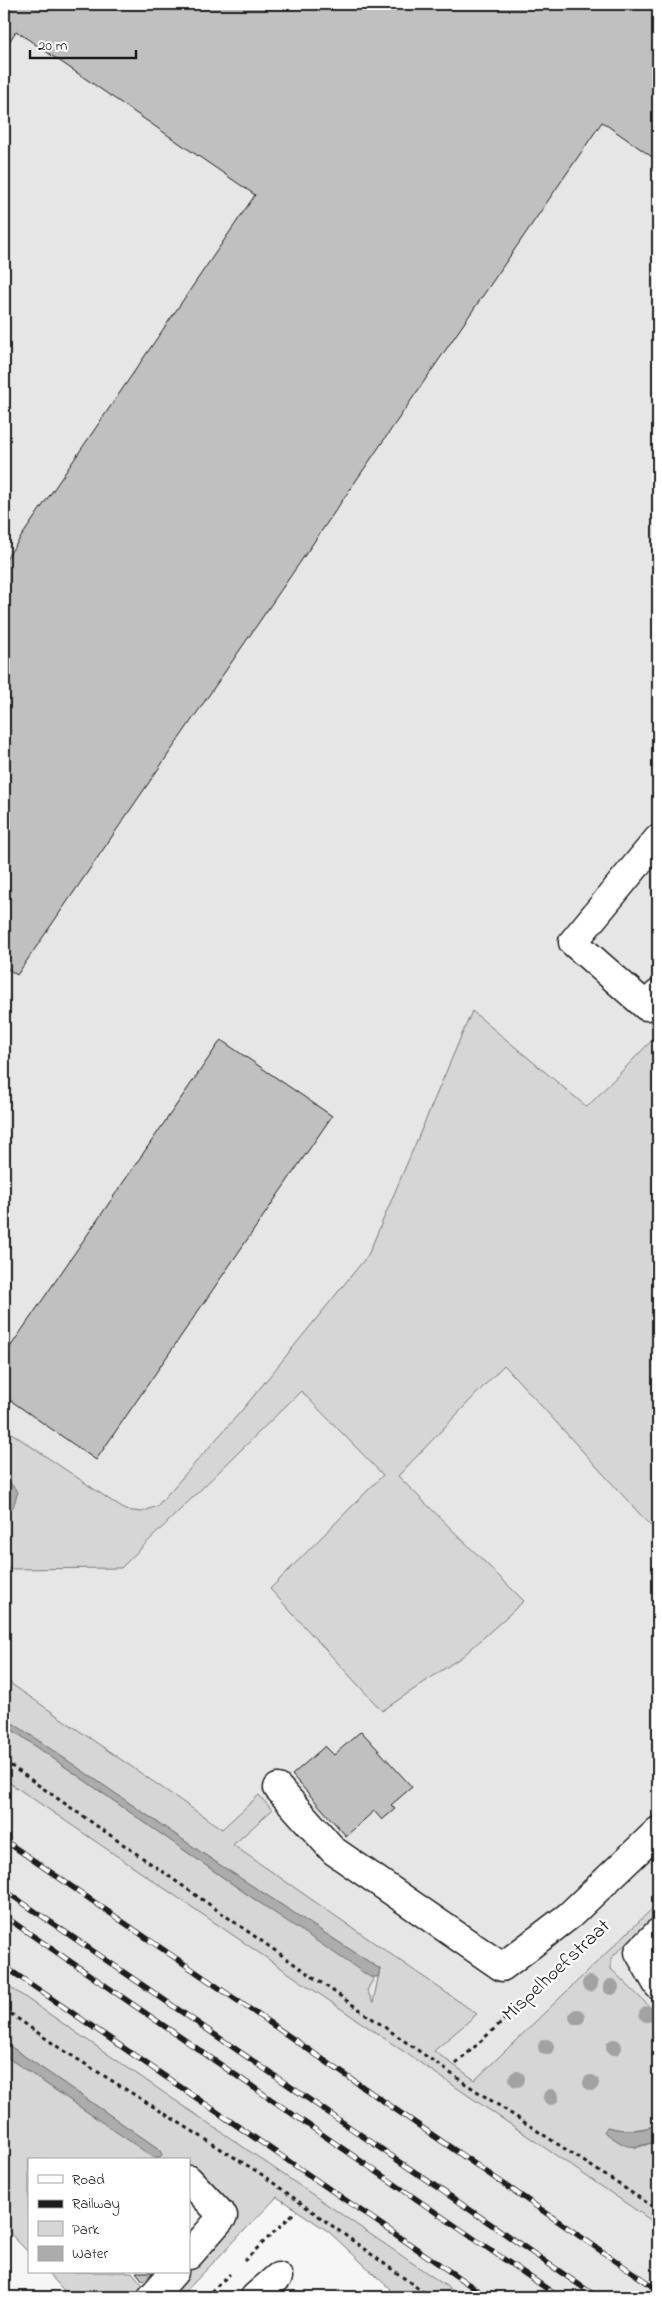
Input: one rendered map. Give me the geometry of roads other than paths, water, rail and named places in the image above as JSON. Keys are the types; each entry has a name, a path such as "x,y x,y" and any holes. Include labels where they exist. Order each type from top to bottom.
{"street":[{"path":"658,839 572,942 646,1006 658,994"},
{"name":"Mispelhoefstraat","path":"278,1788 334,1851 502,1967 570,1915 658,1831"},
{"path":"658,1933 639,1952 658,1986"},
{"path":"190,2181 223,2216 190,2254"},
{"path":"152,2297 172,2274"},
{"path":"255,2297 278,2277"}],"water":[{"path":"4,1476 18,1492 13,1507 4,1515"},
{"path":"4,1717 211,1859 380,1969 378,1977 370,1977 251,1897 4,1724"},
{"path":"4,2042 159,2149 162,2155 160,2157 153,2157 4,2055"},
{"path":"658,2125 658,2141 641,2146 625,2145 604,2132 607,2127 632,2130"}],"railway":[{"path":"4,1840 658,2290"},
{"path":"4,1890 597,2297"},
{"path":"4,1916 559,2297"},
{"path":"4,1966 487,2297"}]}
